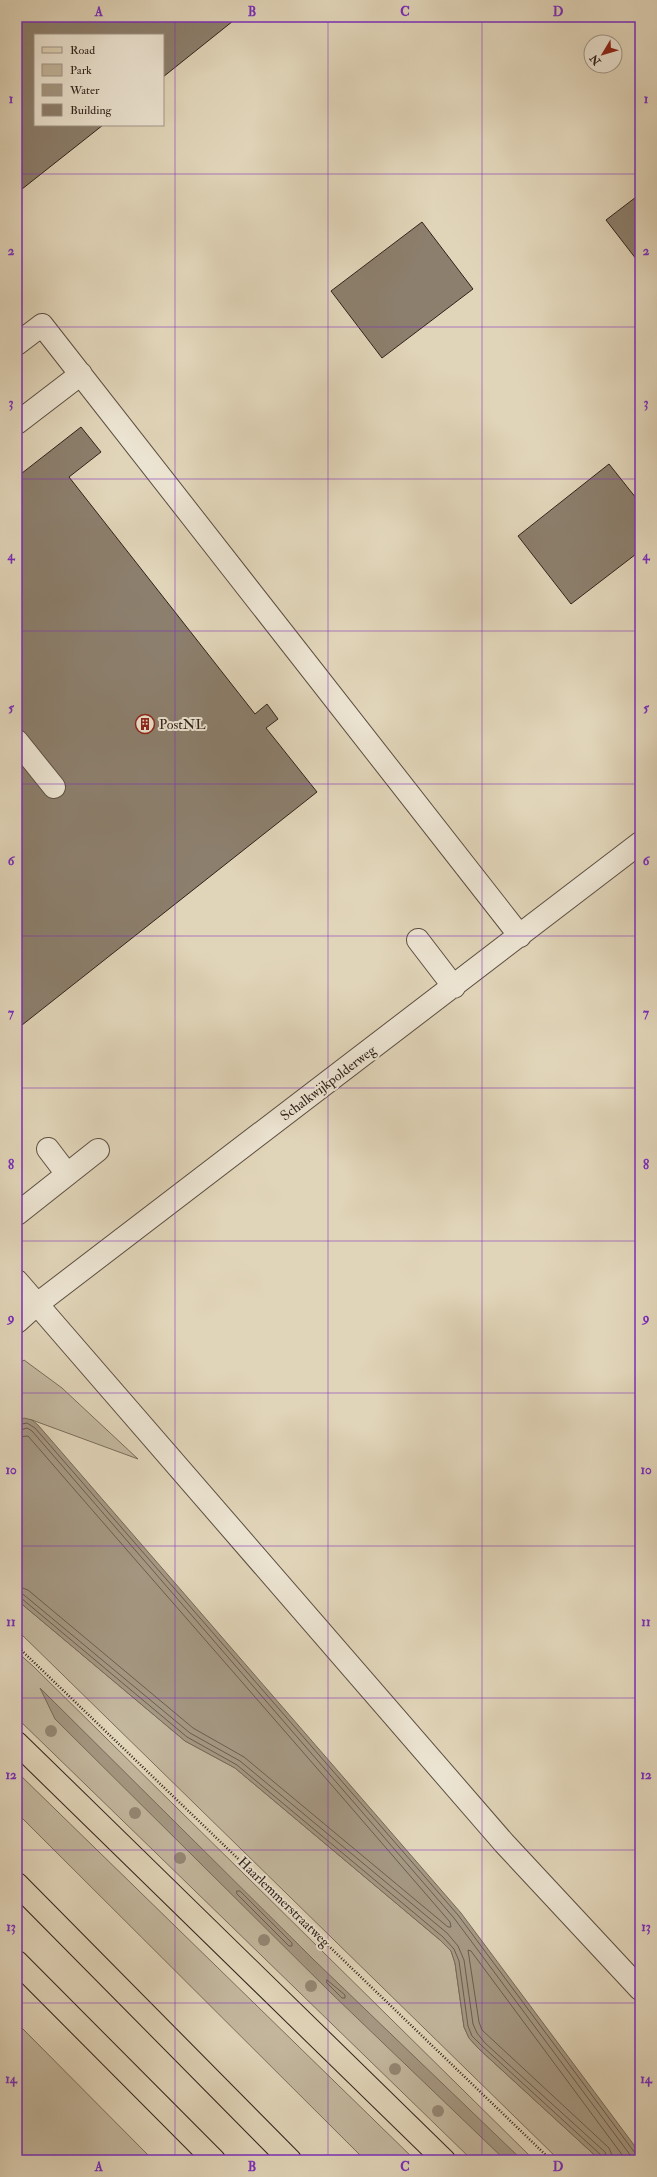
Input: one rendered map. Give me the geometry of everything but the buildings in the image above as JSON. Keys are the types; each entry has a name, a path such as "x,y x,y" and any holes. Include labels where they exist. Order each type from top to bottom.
{"main road":[{"path":"17,1743 444,2160"},
{"path":"17,1884 290,2160"},
{"path":"17,1962 214,2160"}],"street":[{"path":"17,344 42,325 520,936"},
{"path":"17,423 81,374"},
{"path":"17,741 54,787"},
{"name":"Schalkwijkpolderweg","path":"17,1322 36,1305 454,987 640,843"},
{"path":"418,940 454,987"},
{"path":"48,1149 67,1174"},
{"path":"17,1214 98,1150"},
{"path":"17,1281 36,1305 504,1844 640,1990"}],"path":[{"name":"Haarlemmerstraatweg","path":"17,1646 551,2160"}],"green space":[{"path":"24,1360 62,1388 138,1459 32,1420 17,1422 17,1366"},
{"path":"17,1600 185,1741 235,1768 440,1940 451,1951 455,1963 464,2027 469,2038 479,2049 600,2160 559,2160 17,1630"},
{"path":"17,1652 33,1666 534,2160 472,2160 17,1718"},
{"path":"17,1772 415,2160 365,2160 17,1813"},
{"path":"17,2023 153,2160 17,2160"}],"water":[{"path":"24,1418 32,1420 38,1425 461,1913 640,2153 640,2160 600,2160 479,2049 469,2038 464,2027 455,1963 451,1951 440,1940 235,1768 185,1741 17,1600 17,1422"},
{"path":"40,1688 315,1961 522,2160 505,2160 331,1993 55,1719"}],"place":[{"name":"PostNL","path":"145,724"}]}
